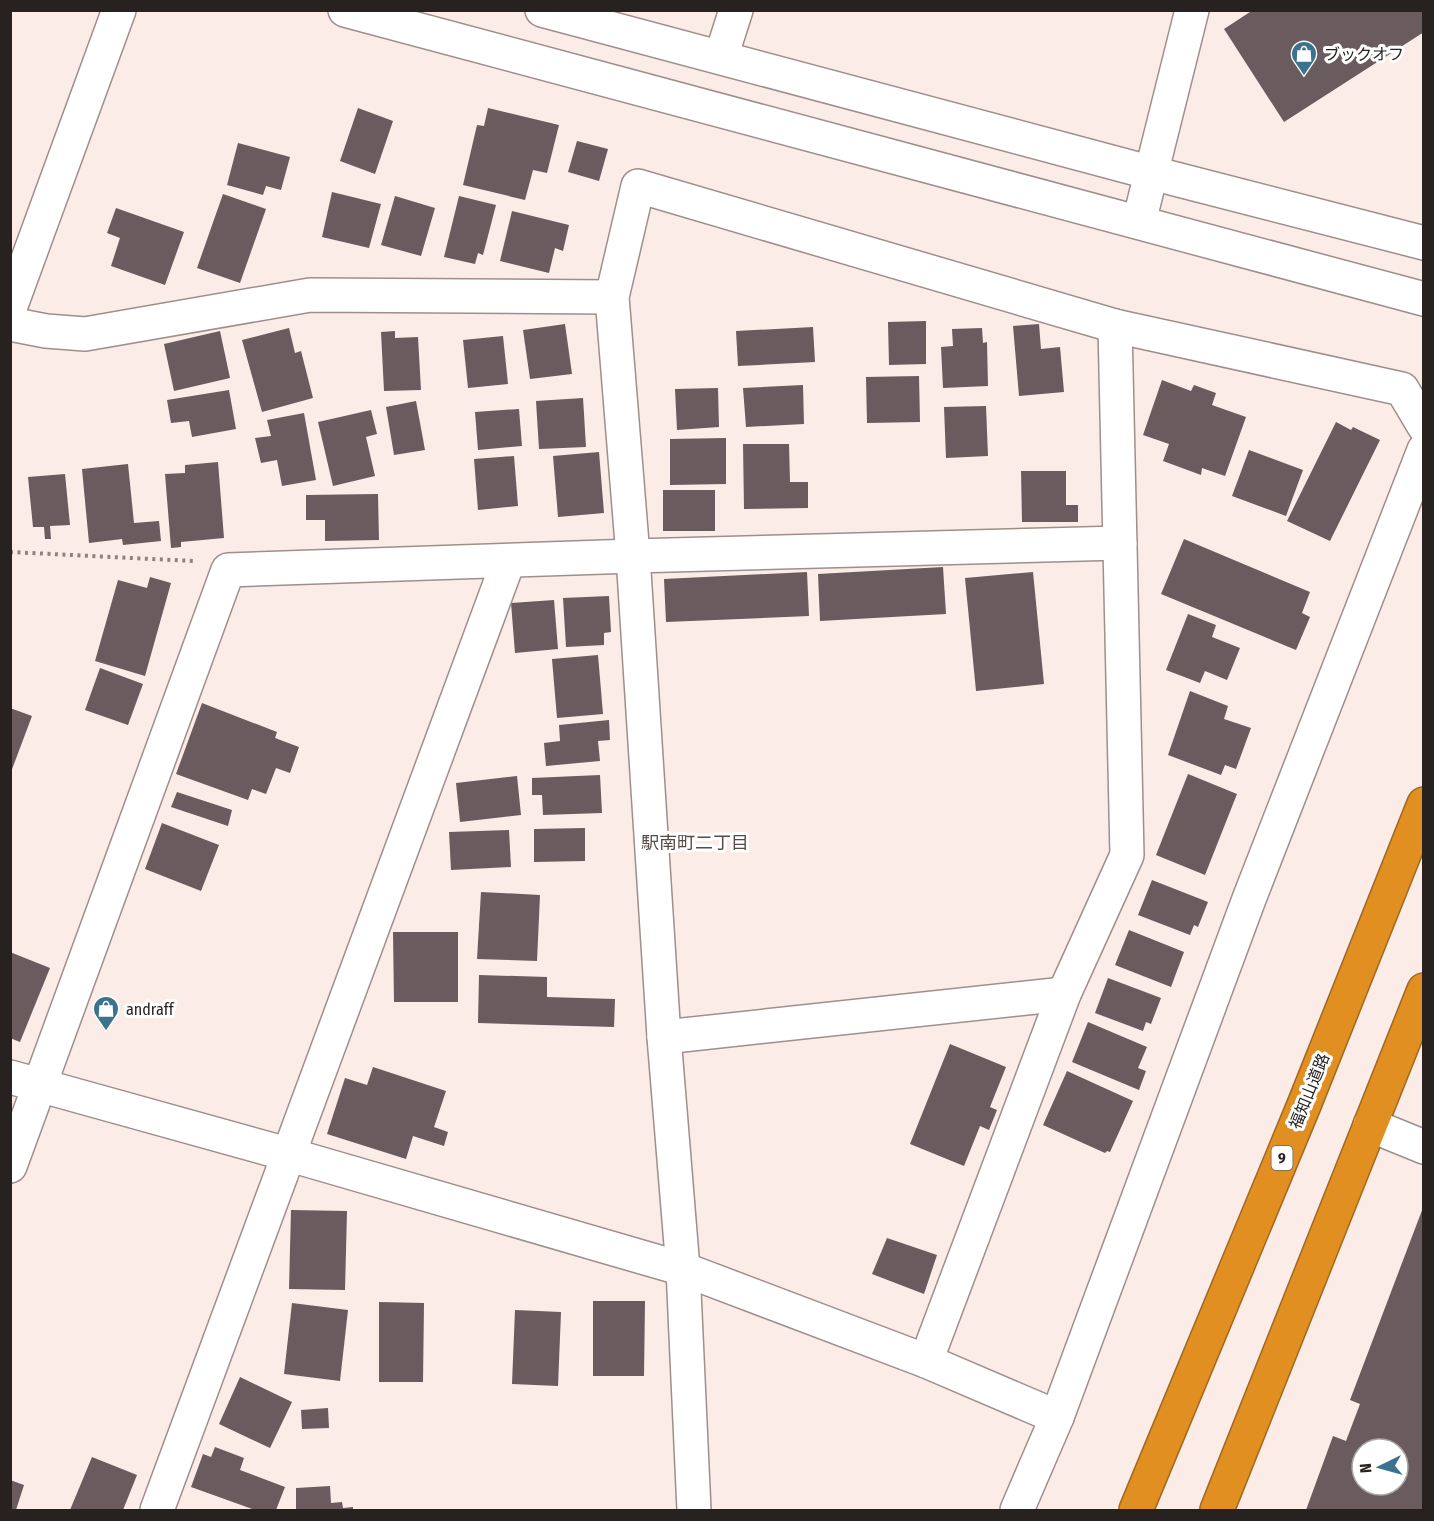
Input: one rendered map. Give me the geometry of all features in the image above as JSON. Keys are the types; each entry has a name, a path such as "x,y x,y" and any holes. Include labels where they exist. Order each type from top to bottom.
{"highway":[{"name":"福知山道路","path":"1136,1510 1304,1105 1424,804"},
{"path":"1217,1510 1424,990"}],"street":[{"path":"10,308 119,10"},
{"path":"345,10 1424,299"},
{"path":"542,10 1424,243"},
{"path":"721,57 735,10"},
{"path":"1139,222 1192,10"},
{"path":"694,1510 683,1269 664,1037 633,556 612,297 638,186 1115,326 1402,389 1424,426"},
{"path":"10,324 46,331 85,334 310,295 612,297"},
{"path":"926,1361 1064,994 1127,855 1115,326"},
{"path":"1017,1510 1057,1417 1250,899 1424,450"},
{"path":"10,1166 25,1081 228,570 1120,543"},
{"path":"157,1510 508,562"},
{"path":"664,1037 1064,994"},
{"path":"25,1081 683,1269 926,1361 1057,1417"},
{"path":"1370,1125 1424,1147"}],"path":[{"path":"10,552 209,561 228,570"}],"building":[{"name":"ブックオフ","path":"1253,10 1424,10 1424,32 1284,122 1224,29"},
{"path":"358,108 393,121 375,174 340,161"},
{"path":"488,108 559,125 547,173 533,170 525,200 463,185 477,125 484,126"},
{"path":"577,141 608,149 599,181 568,172"},
{"path":"238,143 290,157 281,190 266,186 263,195 227,185"},
{"path":"332,192 381,204 369,248 322,237"},
{"path":"223,194 266,209 240,283 197,268"},
{"path":"395,196 435,208 421,256 381,245"},
{"path":"459,196 496,205 483,255 478,253 475,264 444,257"},
{"path":"116,208 184,232 165,285 111,266 120,238 107,233"},
{"path":"512,211 569,225 563,251 555,248 549,273 500,261"},
{"path":"926,321 926,364 889,365 888,322"},
{"path":"565,324 572,374 530,379 523,330"},
{"path":"1039,324 1041,349 1060,347 1064,392 1019,396 1013,326"},
{"path":"813,327 815,362 738,366 736,331"},
{"path":"289,328 295,353 301,351 313,398 262,412 242,340"},
{"path":"982,328 983,343 987,342 988,386 943,388 941,347 953,346 952,329"},
{"path":"220,331 230,378 174,391 164,344"},
{"path":"395,331 395,338 418,337 421,390 384,391 381,332"},
{"path":"503,336 508,384 468,388 463,340"},
{"path":"919,376 920,422 867,423 866,377"},
{"path":"1162,380 1191,391 1194,385 1216,393 1212,405 1246,417 1225,476 1202,468 1201,475 1163,461 1169,444 1143,435"},
{"path":"803,385 804,424 746,427 743,388"},
{"path":"718,388 719,427 677,430 675,389"},
{"path":"229,390 236,429 192,437 189,421 171,423 167,400"},
{"path":"583,398 586,447 539,449 536,401"},
{"path":"416,401 425,450 394,455 386,407"},
{"path":"986,406 988,456 946,458 944,407"},
{"path":"519,409 522,446 478,450 475,412"},
{"path":"371,410 377,434 366,437 375,476 333,486 318,422"},
{"path":"304,413 316,480 282,486 277,460 261,463 255,438 271,436 267,420"},
{"path":"1336,422 1351,430 1353,427 1380,440 1330,541 1287,521"},
{"path":"726,438 726,484 670,485 670,439"},
{"path":"743,444 789,444 790,482 808,482 808,508 744,509"},
{"path":"1249,450 1303,470 1286,516 1232,496"},
{"path":"599,452 604,513 558,517 553,456"},
{"path":"514,456 518,506 478,510 474,459"},
{"path":"218,462 224,538 181,542 181,547 171,548 165,474 185,473 185,465"},
{"path":"128,464 134,523 159,521 161,541 123,545 122,539 89,543 82,469"},
{"path":"1021,471 1066,471 1066,505 1078,505 1078,522 1022,522"},
{"path":"65,474 70,525 50,526 51,539 45,539 44,527 33,527 28,477"},
{"path":"663,490 715,490 715,531 663,531"},
{"path":"378,494 379,540 325,541 325,520 306,520 306,495"},
{"path":"1184,539 1310,592 1302,613 1310,617 1296,650 1161,594"},
{"path":"943,567 946,614 820,621 818,574"},
{"path":"807,572 809,616 666,622 664,579"},
{"path":"1033,572 1044,684 976,691 965,578"},
{"path":"150,577 171,583 145,676 95,661 118,580 147,588"},
{"path":"609,596 611,632 604,633 604,645 566,647 563,598"},
{"path":"554,600 558,649 515,653 511,603"},
{"path":"1188,614 1216,625 1212,637 1240,648 1227,680 1205,671 1200,683 1166,670"},
{"path":"598,655 603,714 557,718 552,659"},
{"path":"100,668 143,684 128,725 85,710"},
{"path":"1190,691 1228,706 1224,719 1251,728 1236,769 1225,765 1221,775 1168,755"},
{"path":"202,703 277,732 275,738 299,747 290,773 276,768 266,794 252,789 248,800 176,774"},
{"path":"10,708 32,716 11,772 10,772"},
{"path":"609,720 610,740 598,741 600,761 546,766 544,743 560,741 559,725"},
{"path":"1188,774 1237,794 1205,875 1156,855"},
{"path":"600,775 602,813 543,815 542,795 532,795 532,778"},
{"path":"517,776 521,815 460,822 456,783"},
{"path":"177,792 232,810 228,826 171,807"},
{"path":"162,823 219,845 201,891 145,869"},
{"path":"585,828 585,861 534,862 534,829"},
{"path":"509,830 511,867 451,870 449,832"},
{"path":"1152,880 1208,902 1198,927 1194,925 1190,935 1138,915"},
{"path":"481,892 540,895 537,961 477,959"},
{"path":"1129,930 1184,952 1171,987 1115,965"},
{"path":"393,932 458,932 458,1002 394,1002"},
{"path":"10,952 50,968 20,1042 10,1038"},
{"path":"479,975 547,977 547,997 615,999 614,1027 478,1023"},
{"path":"1108,978 1161,998 1151,1024 1146,1022 1143,1031 1095,1013"},
{"path":"1088,1022 1147,1047 1138,1068 1146,1071 1139,1090 1072,1062"},
{"path":"950,1044 1006,1067 990,1107 997,1110 989,1130 980,1126 964,1166 910,1144"},
{"path":"373,1067 446,1091 434,1127 448,1132 444,1146 413,1136 406,1159 327,1134 345,1078 367,1085"},
{"path":"1067,1071 1133,1101 1110,1152 1105,1153 1043,1125"},
{"path":"1424,1205 1424,1510 1306,1510 1333,1436 1346,1441 1360,1404 1350,1400"},
{"path":"291,1210 347,1211 345,1290 289,1289"},
{"path":"887,1238 937,1255 924,1294 872,1274"},
{"path":"593,1301 645,1301 644,1376 593,1376"},
{"path":"379,1302 424,1303 423,1382 379,1382"},
{"path":"292,1303 348,1310 340,1381 284,1374"},
{"path":"515,1310 561,1312 558,1386 512,1384"},
{"path":"240,1377 292,1402 270,1448 219,1424"},
{"path":"328,1408 329,1428 302,1429 301,1410"},
{"path":"215,1447 244,1458 240,1470 285,1487 276,1510 255,1510 191,1487 203,1454 211,1457"},
{"path":"92,1457 137,1475 123,1510 70,1510"},
{"path":"10,1480 24,1485 16,1510 10,1510"},
{"path":"330,1486 331,1503 342,1502 343,1508 353,1507 353,1510 296,1510 296,1488"}],"place":[{"name":"ブックオフ","path":"1304,77"},
{"name":"andraff","path":"106,1032"}],"district":[{"name":"駅南町二丁目","path":"695,843"}]}
